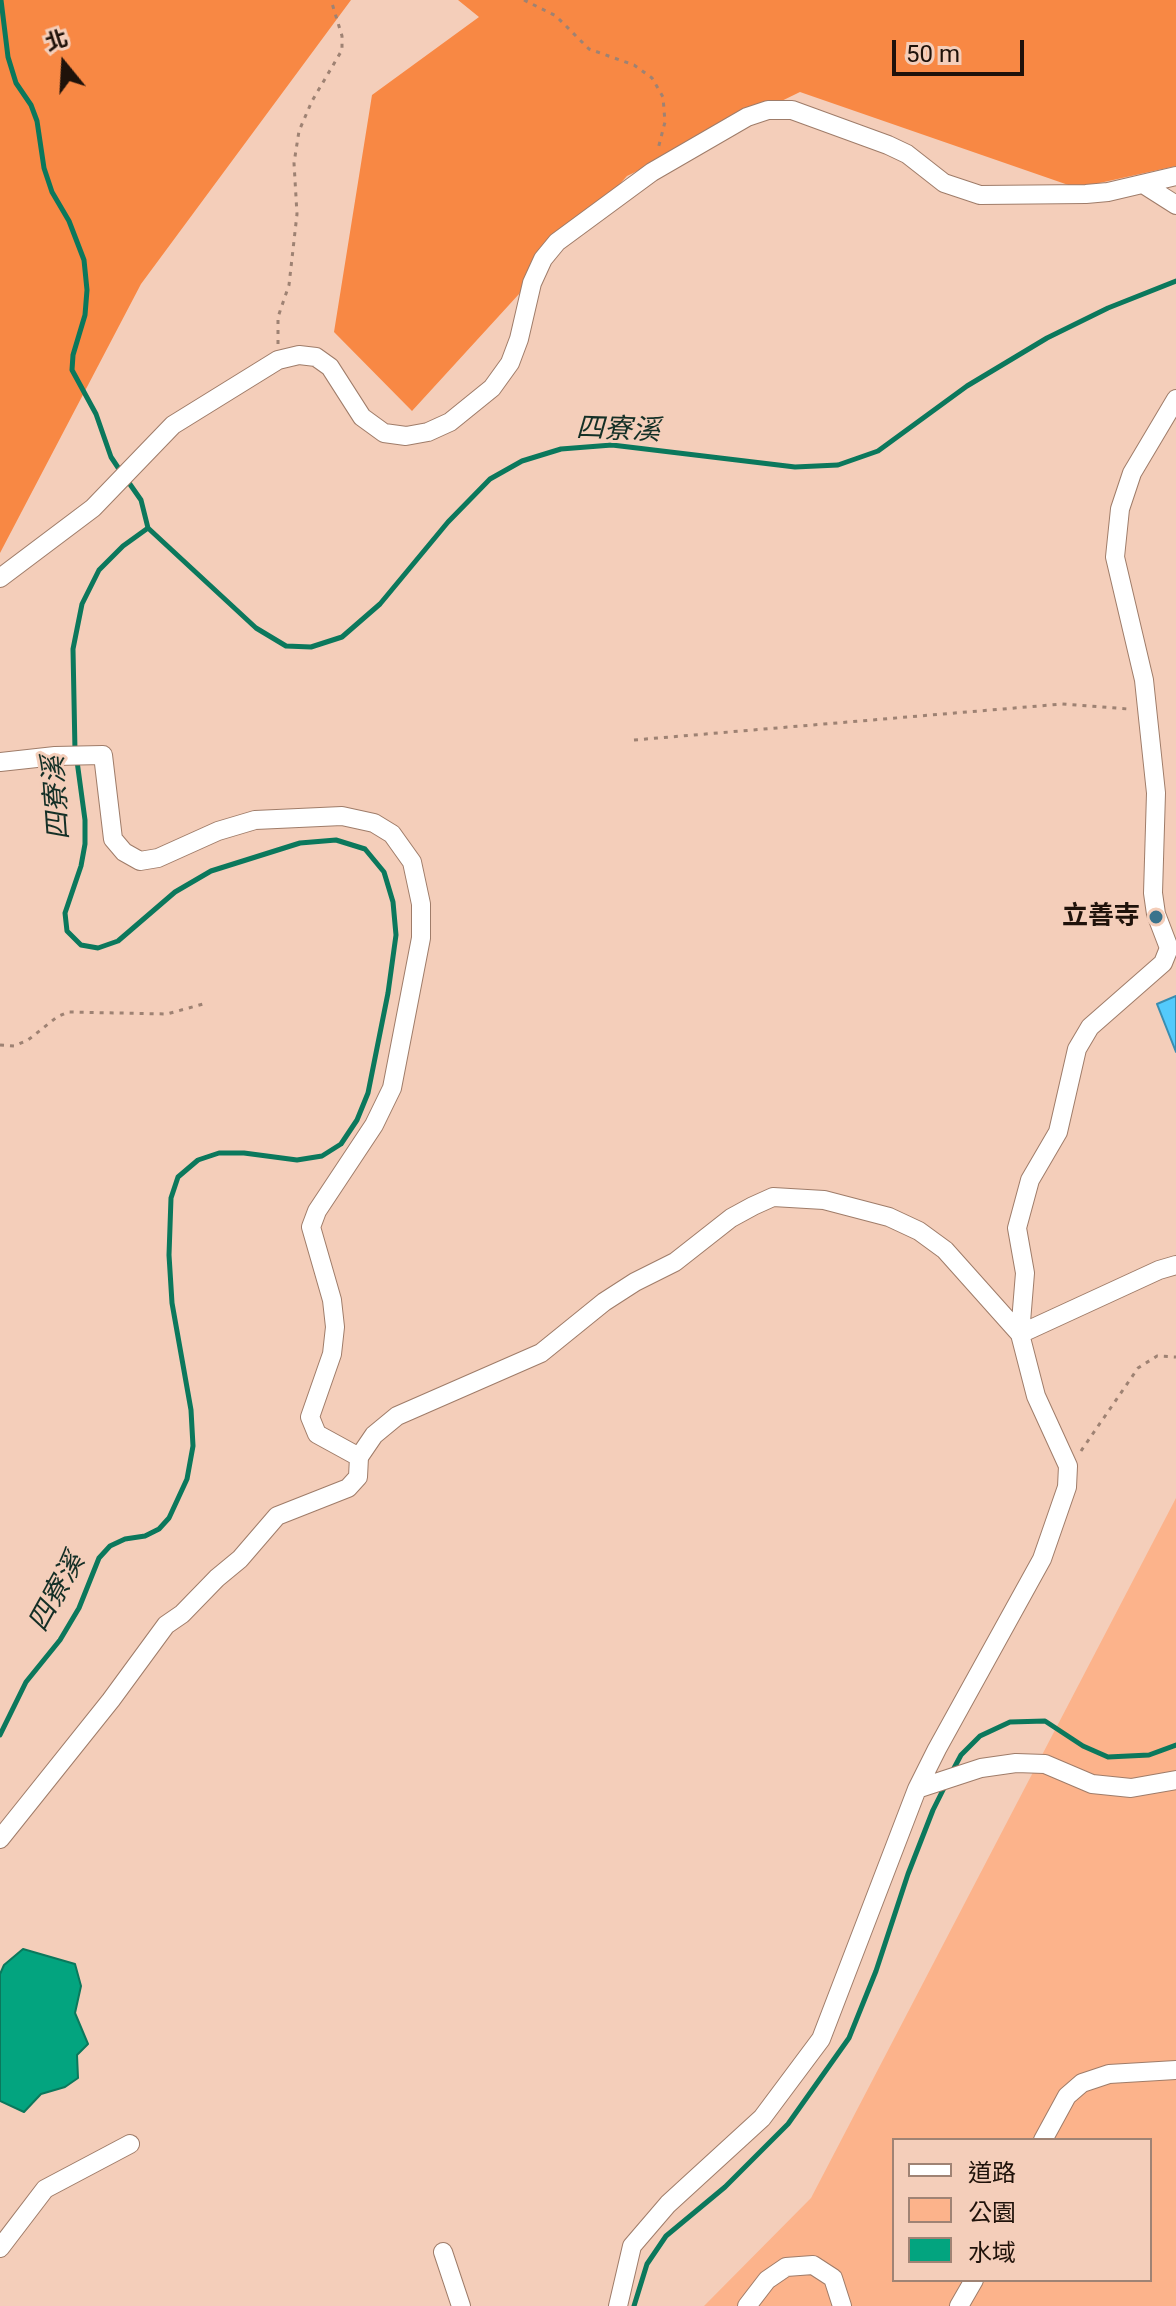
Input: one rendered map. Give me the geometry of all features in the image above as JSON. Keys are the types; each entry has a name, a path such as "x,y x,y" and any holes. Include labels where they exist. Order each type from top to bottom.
{"street":[{"path":"0,578 93,508 173,425 278,360 299,355 316,357 330,367 362,417 384,433 406,436 428,432 450,422 492,388 510,363 532,283 543,259 570,231 652,172 747,117 768,110 792,110 888,145 907,154 944,183 980,195 1086,194 1176,176"},
{"path":"1143,184 1176,205"},
{"path":"618,2306 632,2246 668,2204 762,2118 821,2039 917,1789 1042,1559 1067,1487 1068,1466 1036,1396 1020,1334 1025,1273 1017,1228 1030,1180 1058,1132 1077,1049 1090,1027 1163,963 1172,947 1156,914 1153,893 1156,793 1148,713 1144,680 1115,557 1120,509 1132,473 1176,399"},
{"path":"0,762 103,755 113,839 124,852 140,861 158,858 218,831 255,820 342,816 374,823 392,834 412,862 421,904 421,938 392,1088 374,1125 317,1211 311,1227 332,1300 335,1327 332,1354 310,1417 317,1434 359,1457"},
{"path":"0,1839 111,1700 166,1625 182,1614 240,1559 277,1516 348,1488 358,1477 359,1457 374,1435 397,1416 541,1353 604,1302 682,1257 731,1218 773,1197 824,1200 889,1217 919,1231 945,1250 1020,1334"},
{"path":"1020,1334 1176,1265"},
{"path":"917,1789 981,1768 1016,1763 1045,1764 1092,1784 1131,1788 1176,1780"},
{"path":"1044,2138 1067,2096 1082,2083 1109,2074 1176,2070"},
{"path":"0,2248 45,2189 130,2144"},
{"path":"443,2252 461,2306"},
{"path":"747,2306 750,2298 767,2280 786,2267 813,2265 833,2278 842,2306"},
{"path":"959,2306 973,2282"}],"path":[{"path":"278,360 278,317 289,285 297,214 294,163 299,131 312,101 342,50 342,36 331,0"},
{"path":"524,0 556,16 589,49 634,65 652,78 663,97 665,122 652,172"},
{"path":"634,740 1062,704 1108,706 1148,713"},
{"path":"0,1045 14,1046 28,1040 68,1012 167,1014 203,1004"},
{"path":"1068,1466 1090,1440 1138,1368 1157,1356 1176,1357"}],"green space":[{"path":"1176,1498 1176,2306 704,2306 811,2198"}],"shaded area":[{"path":"0,0 351,0 141,284 0,553"},
{"path":"458,0 1176,0 1176,166 1077,188 800,92 627,176 412,411 334,332 372,95 479,17"}],"water":[{"path":"23,1949 75,1964 81,1986 75,2013 88,2044 77,2055 78,2078 65,2087 41,2094 24,2112 0,2101 0,1974 4,1965"}],"building":[{"path":"1176,996 1176,1052 1157,1004"}],"waterway":[{"path":"1,0 8,57 16,83 31,105 52,192 69,221 84,260 87,290 85,315 73,355 72,370 96,414 111,457 121,472"},
{"name":"四寮溪","path":"75,751 73,649 82,604 99,570 123,546 148,528 256,628 286,646 311,647 342,637 380,604 448,522 490,479 522,461 561,449 612,445 795,467 838,465 878,451 967,386 1047,338 1108,308 1176,281"},
{"path":"127,480 141,500 148,528"},
{"name":"四寮溪","path":"0,1735 26,1682 60,1640 79,1608 99,1558 110,1546 159,1529 169,1518 187,1479 193,1446 191,1410 172,1303 169,1255 171,1198 178,1177 198,1160 219,1153 297,1160 322,1156 341,1144 357,1120 368,1093 396,935 393,902 384,872 365,849 336,840 300,843 211,871 175,892 118,941 98,948 81,945 67,931 65,913 85,844 77,761"},
{"path":"953,1770 961,1755 980,1736 1010,1722 1045,1721 1083,1746 1108,1757 1149,1755 1176,1745"},
{"path":"634,2306 647,2264 666,2236 725,2187 788,2124 849,2038 876,1971 908,1874 945,1786"}],"place":[{"name":"立善寺","path":"1156,917"}]}
